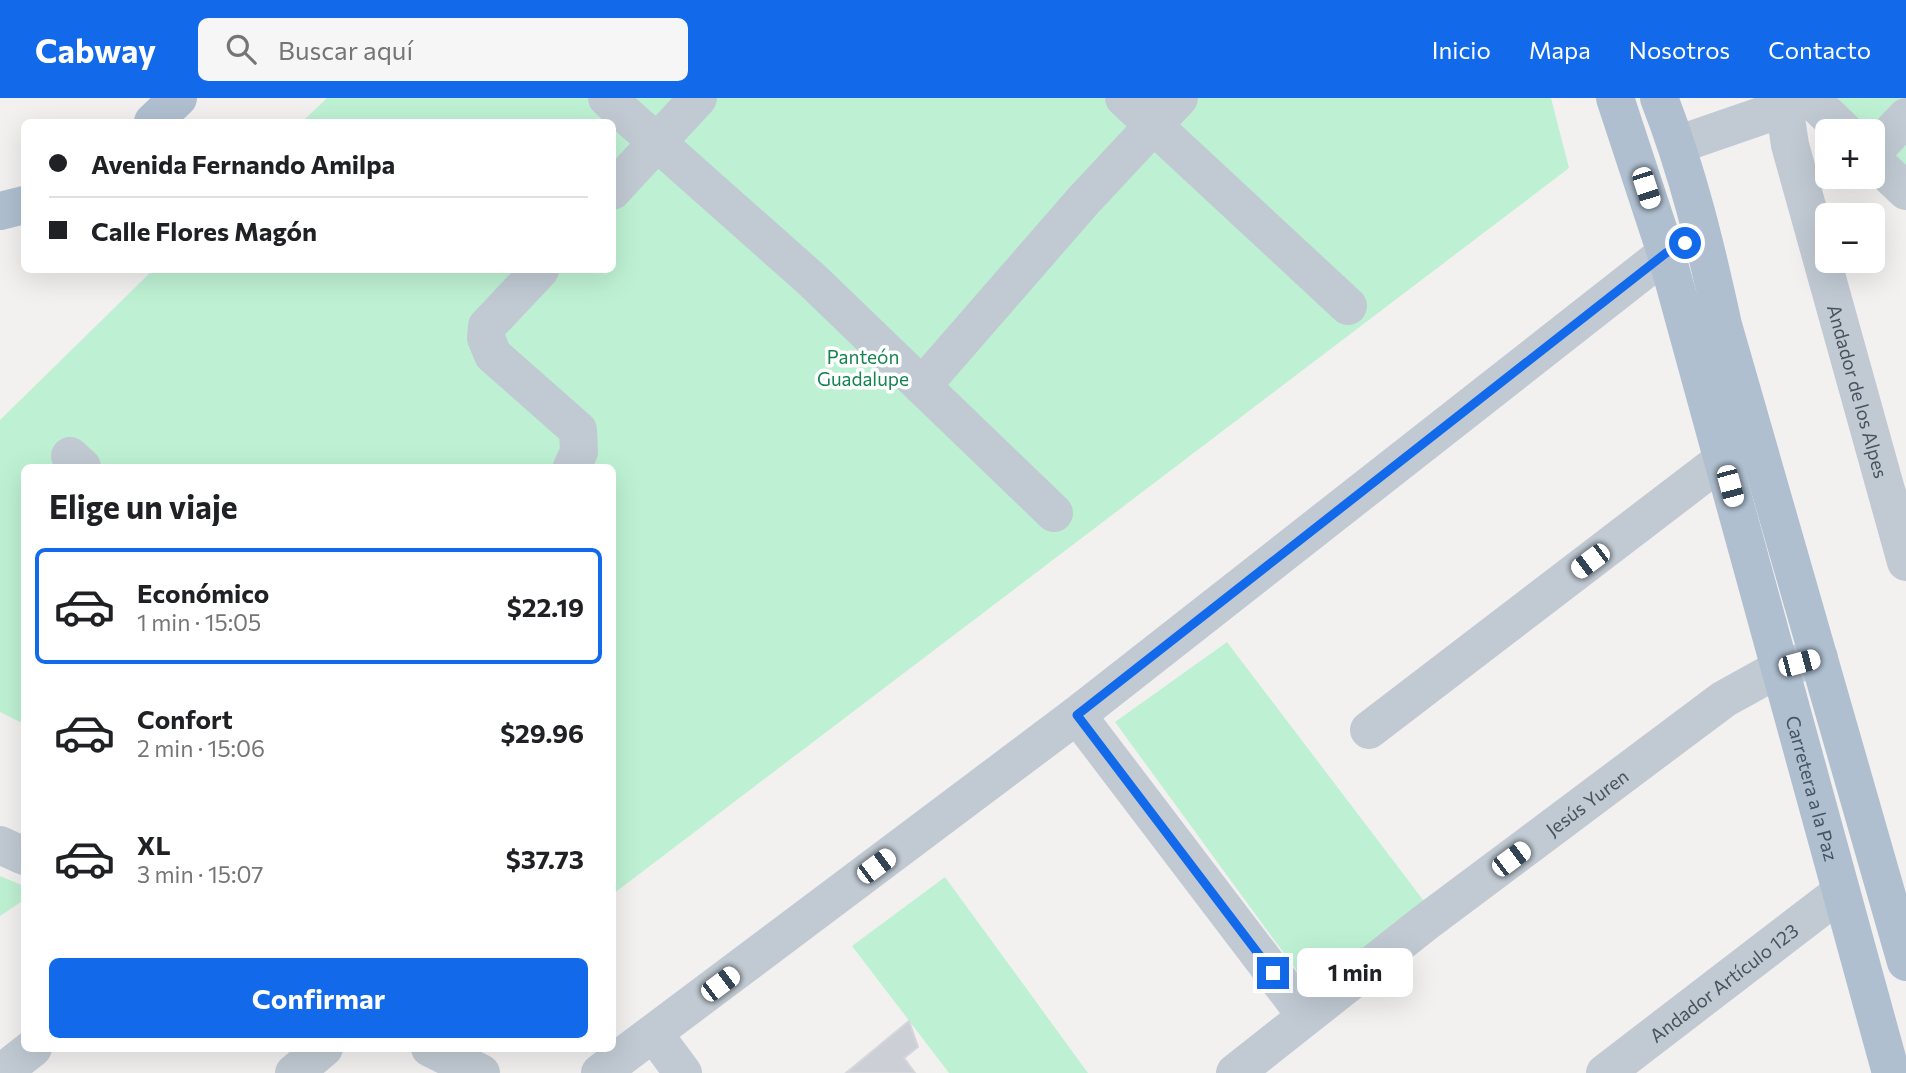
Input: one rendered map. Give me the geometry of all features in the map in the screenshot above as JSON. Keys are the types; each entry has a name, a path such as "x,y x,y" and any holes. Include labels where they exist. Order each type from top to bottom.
{"main road":[{"path":"156,119 178,98"},
{"name":"Carretera a la Paz","path":"1615,98 1666,253 1891,1073"},
{"path":"1659,98 1677,145 1703,233 1723,325 1906,962"},
{"path":"0,211 21,206"}],"street":[{"path":"607,98 811,279 1054,513"},
{"path":"616,187 698,98"},
{"path":"1124,98 1348,306"},
{"path":"922,386 1083,201 1179,98"},
{"path":"1677,145 1792,101 1823,119"},
{"name":"Andador de los Alpes","path":"1792,101 1790,145 1906,562"},
{"path":"1885,139 1906,117"},
{"path":"1885,171 1906,191"},
{"path":"600,1073 1077,715 1666,253 1703,233"},
{"path":"537,273 487,326 486,338 493,355 578,430 579,452 573,464"},
{"path":"1369,730 1722,460"},
{"name":"Jesús Yuren","path":"1235,1073 1426,922 1724,699 1780,668 1819,657"},
{"path":"1077,715 1306,1016"},
{"path":"0,845 21,855"},
{"name":"Andador Artículo 123","path":"1605,1073 1841,892"},
{"path":"653,1034 683,1073"},
{"path":"1,1073 28,1052"},
{"path":"294,1073 319,1052"},
{"path":"438,1052 481,1073"}],"green space":[{"name":"Panteón Guadalupe","path":"327,98 1551,98 1569,168 616,892 616,464 21,464 21,722 0,712 0,420 150,273 616,273 616,119 305,119"},
{"path":"1832,98 1906,98 1906,170 1885,146 1885,119 1854,119"},
{"path":"1227,642 1430,909 1321,1004 1115,722"},
{"path":"0,876 21,885 21,902 0,916"},
{"path":"945,877 1088,1073 949,1073 852,946"}],"building":[{"path":"909,1021 918,1047 904,1058 915,1073 846,1073"}],"route":[{"path":"1273,973 1077,715 1666,253 1685,243"}]}
